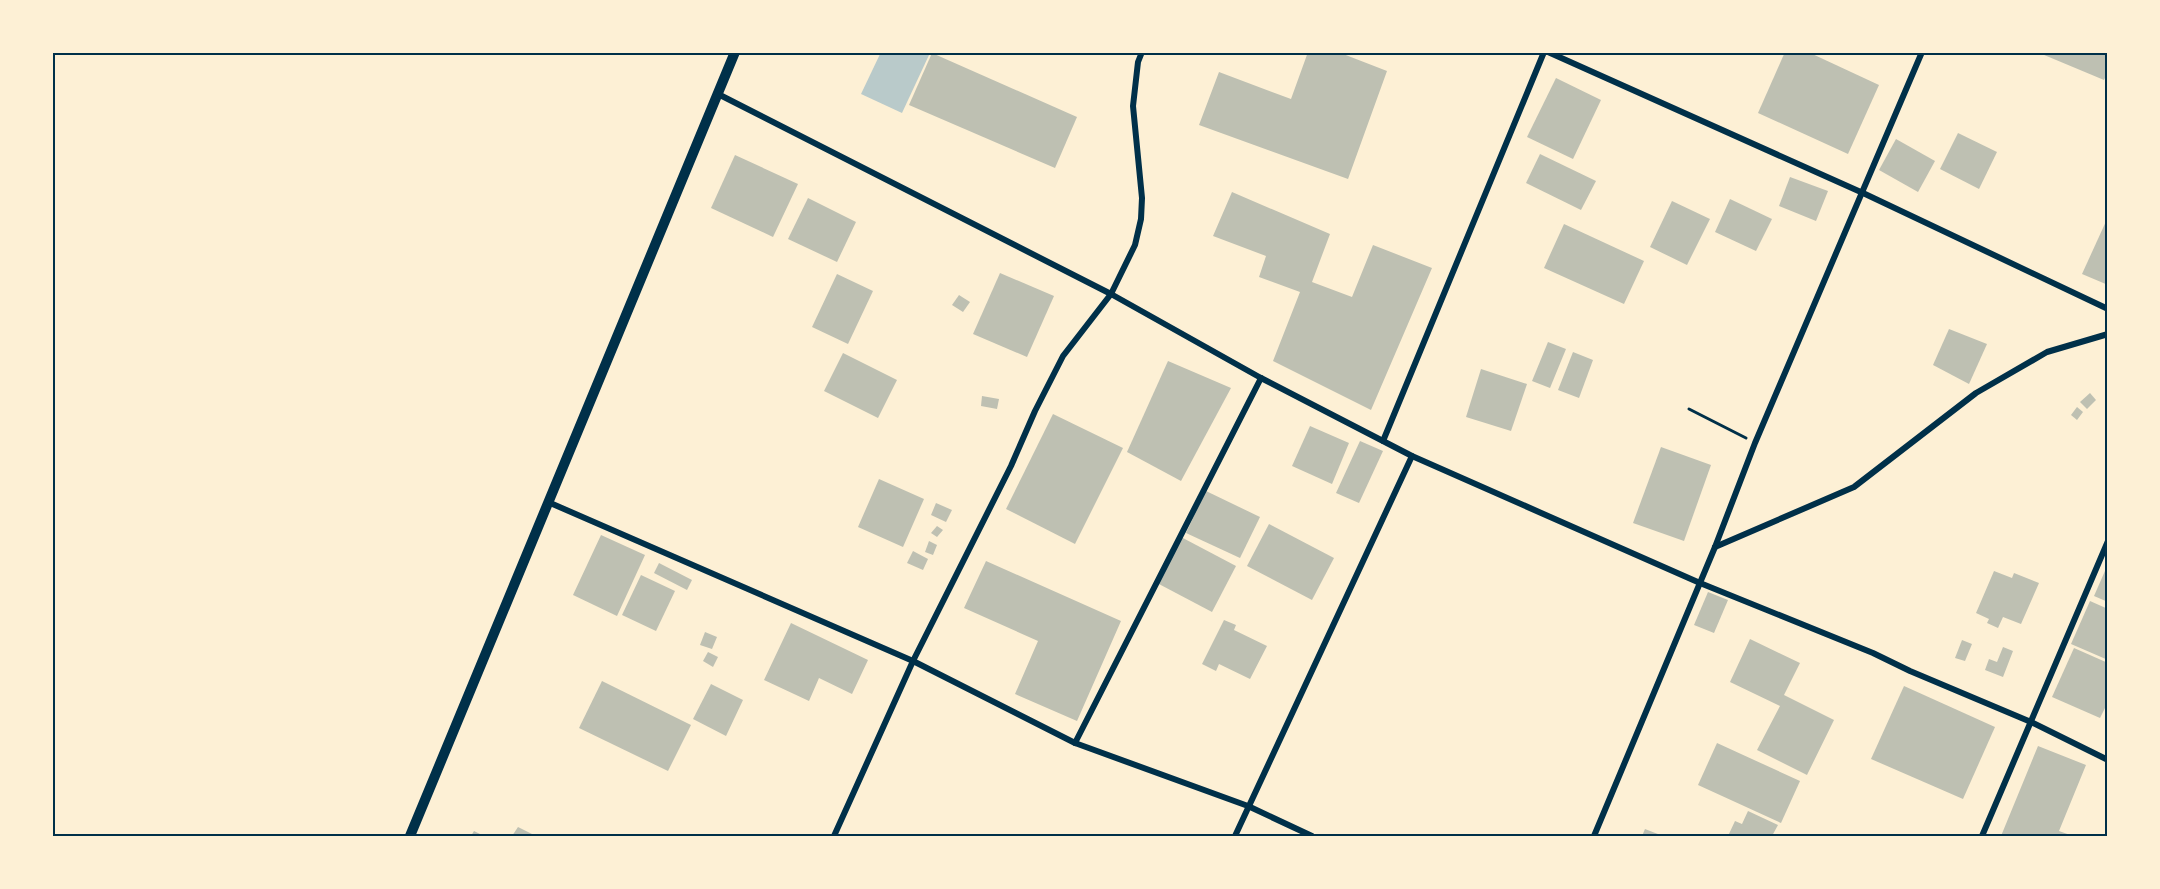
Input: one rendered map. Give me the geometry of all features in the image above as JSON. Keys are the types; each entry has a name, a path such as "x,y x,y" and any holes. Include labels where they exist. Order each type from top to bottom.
{"street":[{"path":"410,837 735,52"},
{"path":"834,837 913,660 1011,466 1035,411 1063,356 1111,294 1135,245 1141,219 1142,198 1133,106 1138,62 1142,52"},
{"path":"1383,441 1546,52 1863,193 2108,309"},
{"path":"1594,837 1715,548 1755,443 1922,52"},
{"path":"718,94 1111,294 1261,378 1413,456 1700,583 1873,653 2031,722 2108,760"},
{"path":"1715,548 1854,487 1976,393 2048,352 2108,334"},
{"path":"1075,743 1261,378"},
{"path":"1235,837 1413,456"},
{"path":"548,501 913,660 1075,743 1248,806 1312,837"},
{"path":"1982,837 2108,541"}],"path":[{"path":"1689,409 1755,443"}],"shaded area":[{"path":"881,52 929,55 902,113 861,94"}],"building":[{"path":"1308,52 1338,52 1387,71 1348,179 1199,125 1219,72 1291,99"},
{"path":"1785,52 1808,52 1879,85 1848,154 1758,113"},
{"path":"2037,52 2108,52 2108,72 2104,80"},
{"path":"932,53 1077,117 1055,168 909,105"},
{"path":"1556,78 1601,100 1573,159 1527,137"},
{"path":"1958,133 1997,152 1979,189 1940,169"},
{"path":"1896,139 1935,161 1918,192 1879,170"},
{"path":"1540,154 1596,181 1581,210 1526,183"},
{"path":"735,155 798,184 773,237 711,208"},
{"path":"1790,177 1828,191 1816,221 1779,206"},
{"path":"1232,192 1330,234 1312,282 1352,297 1373,245 1432,268 1371,410 1273,361 1300,292 1259,277 1266,256 1213,236"},
{"path":"808,198 856,222 837,262 788,239"},
{"path":"1730,199 1772,219 1756,251 1715,232"},
{"path":"1672,201 1710,219 1687,265 1650,247"},
{"path":"2108,217 2108,285 2082,274"},
{"path":"1564,224 1644,261 1624,304 1544,268"},
{"path":"1000,273 1054,296 1027,357 973,334"},
{"path":"837,274 873,291 848,344 812,327"},
{"path":"959,295 970,302 963,312 952,305"},
{"path":"1949,329 1987,344 1969,384 1933,365"},
{"path":"1548,342 1566,349 1550,388 1532,381"},
{"path":"1573,352 1593,360 1579,398 1558,390"},
{"path":"843,353 897,380 878,418 824,391"},
{"path":"1168,361 1231,388 1181,481 1127,452"},
{"path":"1481,369 1527,384 1511,431 1466,417"},
{"path":"2090,393 2096,400 2087,409 2080,402"},
{"path":"982,396 999,399 997,409 981,406"},
{"path":"2077,407 2083,412 2077,420 2071,415"},
{"path":"1053,414 1123,448 1075,544 1006,509"},
{"path":"1310,426 1349,443 1332,484 1292,466"},
{"path":"1360,441 1383,451 1359,503 1336,493"},
{"path":"1661,447 1711,465 1684,541 1633,523"},
{"path":"879,479 924,499 903,547 858,527"},
{"path":"1206,491 1260,517 1240,558 1186,533"},
{"path":"936,503 952,510 946,522 931,515"},
{"path":"1269,524 1334,558 1312,600 1247,566"},
{"path":"937,526 943,530 937,537 931,533"},
{"path":"601,535 645,555 617,616 573,595"},
{"path":"1181,537 1236,566 1212,612 1157,583"},
{"path":"929,541 937,545 933,555 925,552"},
{"path":"913,551 928,559 923,570 907,563"},
{"path":"986,561 1121,621 1077,721 1015,694 1038,641 964,608"},
{"path":"659,563 692,580 687,590 654,573"},
{"path":"2108,564 2108,602 2094,596"},
{"path":"1994,571 2012,578 2014,573 2039,583 2021,624 2003,617 1998,628 1987,623 1989,619 1976,613"},
{"path":"641,575 675,591 656,631 622,615"},
{"path":"1708,592 1728,600 1714,633 1694,625"},
{"path":"2090,601 2108,609 2108,660 2071,644"},
{"path":"1224,620 1236,625 1234,630 1267,646 1250,679 1219,664 1216,671 1202,664"},
{"path":"791,623 868,660 852,694 819,678 809,701 764,680"},
{"path":"705,632 717,637 712,649 700,645"},
{"path":"1750,639 1800,663 1784,695 1834,720 1807,775 1757,750 1780,706 1730,682"},
{"path":"1962,640 1972,644 1965,661 1955,658"},
{"path":"2003,647 2013,651 2003,677 1985,670 1989,659 1997,662"},
{"path":"2074,648 2108,663 2108,702 2100,718 2052,697"},
{"path":"708,652 718,657 713,667 703,661"},
{"path":"602,681 691,725 668,771 579,728"},
{"path":"711,684 743,700 726,736 693,719"},
{"path":"1904,686 1995,727 1963,799 1871,759"},
{"path":"1717,743 1800,781 1781,823 1698,785"},
{"path":"2038,746 2086,765 2059,831 2073,836 2001,836"},
{"path":"1748,811 1778,825 1772,836 1728,836 1735,821 1742,824"},
{"path":"518,827 536,836 512,836"},
{"path":"1645,829 1663,836 1642,836"},
{"path":"474,831 484,836 471,836"}]}
